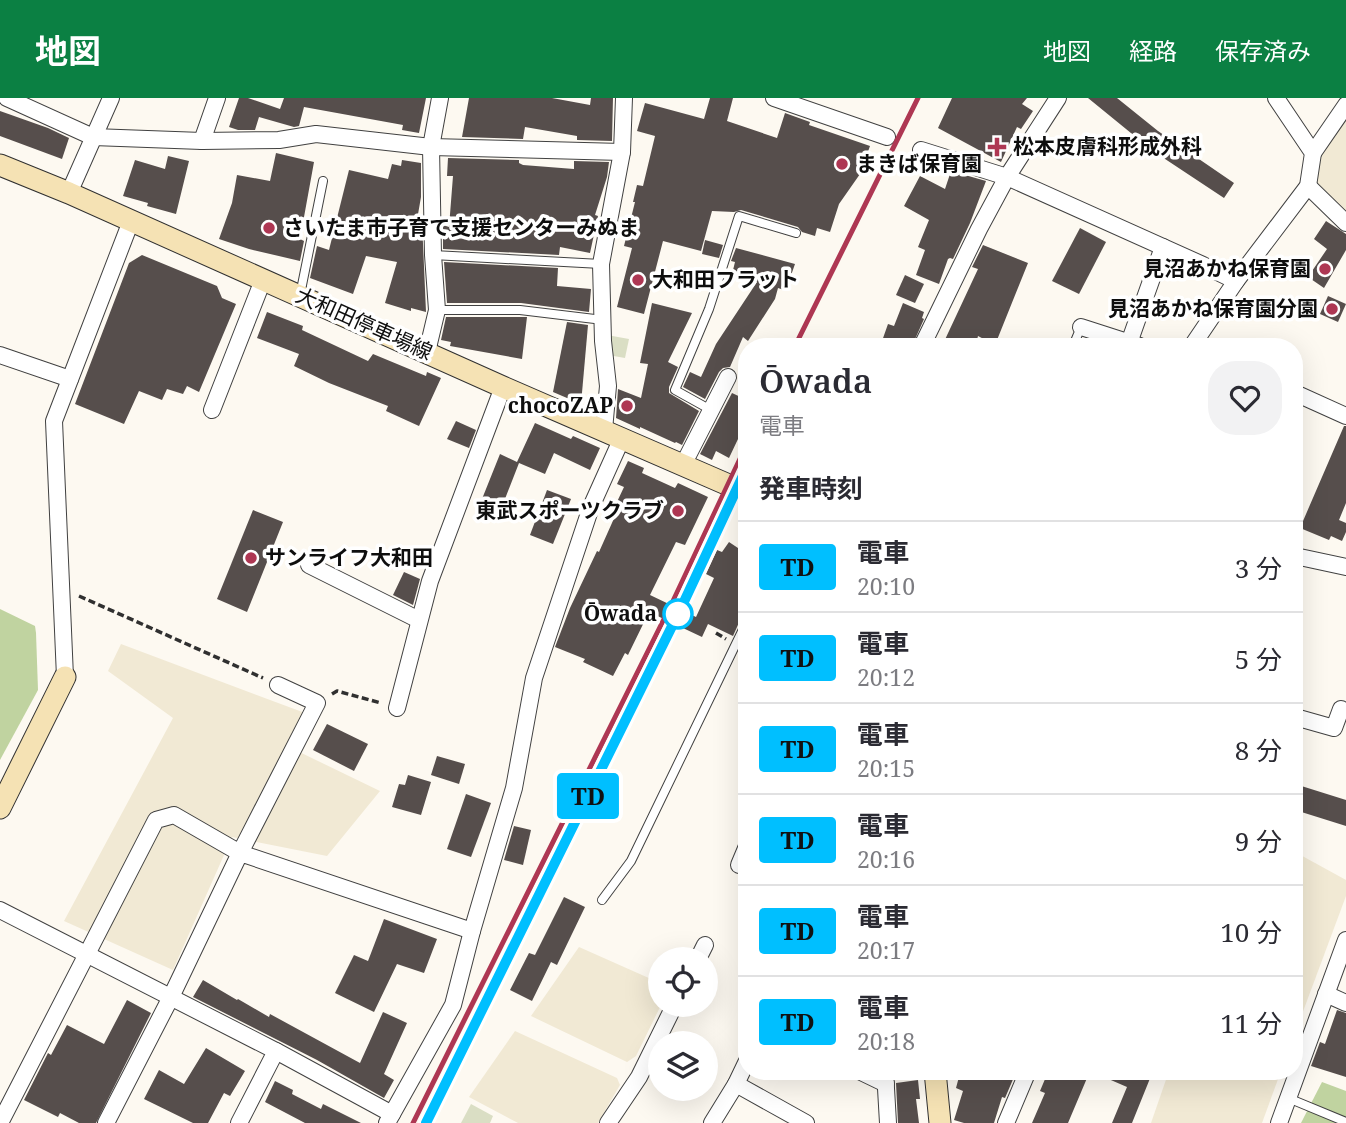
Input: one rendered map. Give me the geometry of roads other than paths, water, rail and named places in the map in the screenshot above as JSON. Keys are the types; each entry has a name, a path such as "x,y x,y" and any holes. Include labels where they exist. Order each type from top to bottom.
{"main road":[{"name":"大和田停車場線","path":"0,165 69,192 738,489"},
{"path":"0,808 65,677"},
{"path":"936,1080 940,1123"}],"street":[{"path":"7,98 93,137 202,141 279,140 316,134 431,148 622,152"},
{"path":"69,192 111,98"},
{"path":"202,141 217,98"},
{"path":"427,352 437,310 431,148 440,98"},
{"path":"0,910 276,1051 390,1118 453,1006 514,788 534,678 613,434 601,264 622,152 624,98"},
{"path":"774,98 887,137"},
{"path":"926,338 1007,177 1058,98"},
{"path":"1276,98 1312,153"},
{"path":"1198,338 1236,281 1308,186 1312,153 1346,105"},
{"path":"921,150 1007,177 1236,281"},
{"path":"1308,186 1346,223"},
{"path":"65,677 54,421 131,221"},
{"path":"1137,338 1163,247"},
{"path":"212,411 263,280"},
{"path":"1081,327 1114,338"},
{"path":"0,355 70,379"},
{"path":"683,465 728,377"},
{"path":"397,708 430,581 503,387"},
{"path":"1303,397 1346,416"},
{"path":"1303,558 1346,567"},
{"path":"309,565 419,620"},
{"path":"106,1123 172,997 240,853 317,703 278,685"},
{"path":"1303,719 1334,728 1341,709"},
{"path":"0,1122 156,820 174,815 240,853 472,931"},
{"path":"1303,1057 1346,940"},
{"path":"1326,994 1346,1003"},
{"path":"608,1123 639,1077 669,1017"},
{"path":"239,1123 276,1051"},
{"path":"712,1123 738,1080"},
{"path":"885,1080 888,1123"},
{"path":"1006,1123 1024,1080"},
{"path":"1279,1123 1295,1080"},
{"path":"736,1084 806,1123"}],"lane":[{"path":"300,296 323,181"},
{"path":"711,410 675,390 709,309 739,216 796,233"},
{"path":"433,255 601,264"},
{"path":"437,310 520,310 603,320"},
{"path":"1076,338 1081,327"},
{"path":"602,900 631,861 738,640"},
{"path":"1288,1098 1346,1122"}],"railway":[{"path":"799,338 918,98"},
{"path":"413,1123 673,601 738,463"},
{"path":"426,1123 676,619"}],"train":[{"name":"TD","path":"426,1123 682,606 738,485"}],"place":[{"name":"松本皮膚科形成外科","path":"997,147"},
{"name":"まきば保育園","path":"842,164"},
{"name":"さいたま市子育て支援センターみぬま","path":"269,228"},
{"name":"見沼あかね保育園","path":"1325,269"},
{"name":"大和田フラット","path":"638,280"},
{"name":"見沼あかね保育園分園","path":"1332,309"},
{"name":"chocoZAP","path":"627,406"},
{"name":"東武スポーツクラブ","path":"678,511"},
{"name":"サンライフ大和田","path":"251,558"},
{"name":"Ōwada","path":"678,614"}]}
